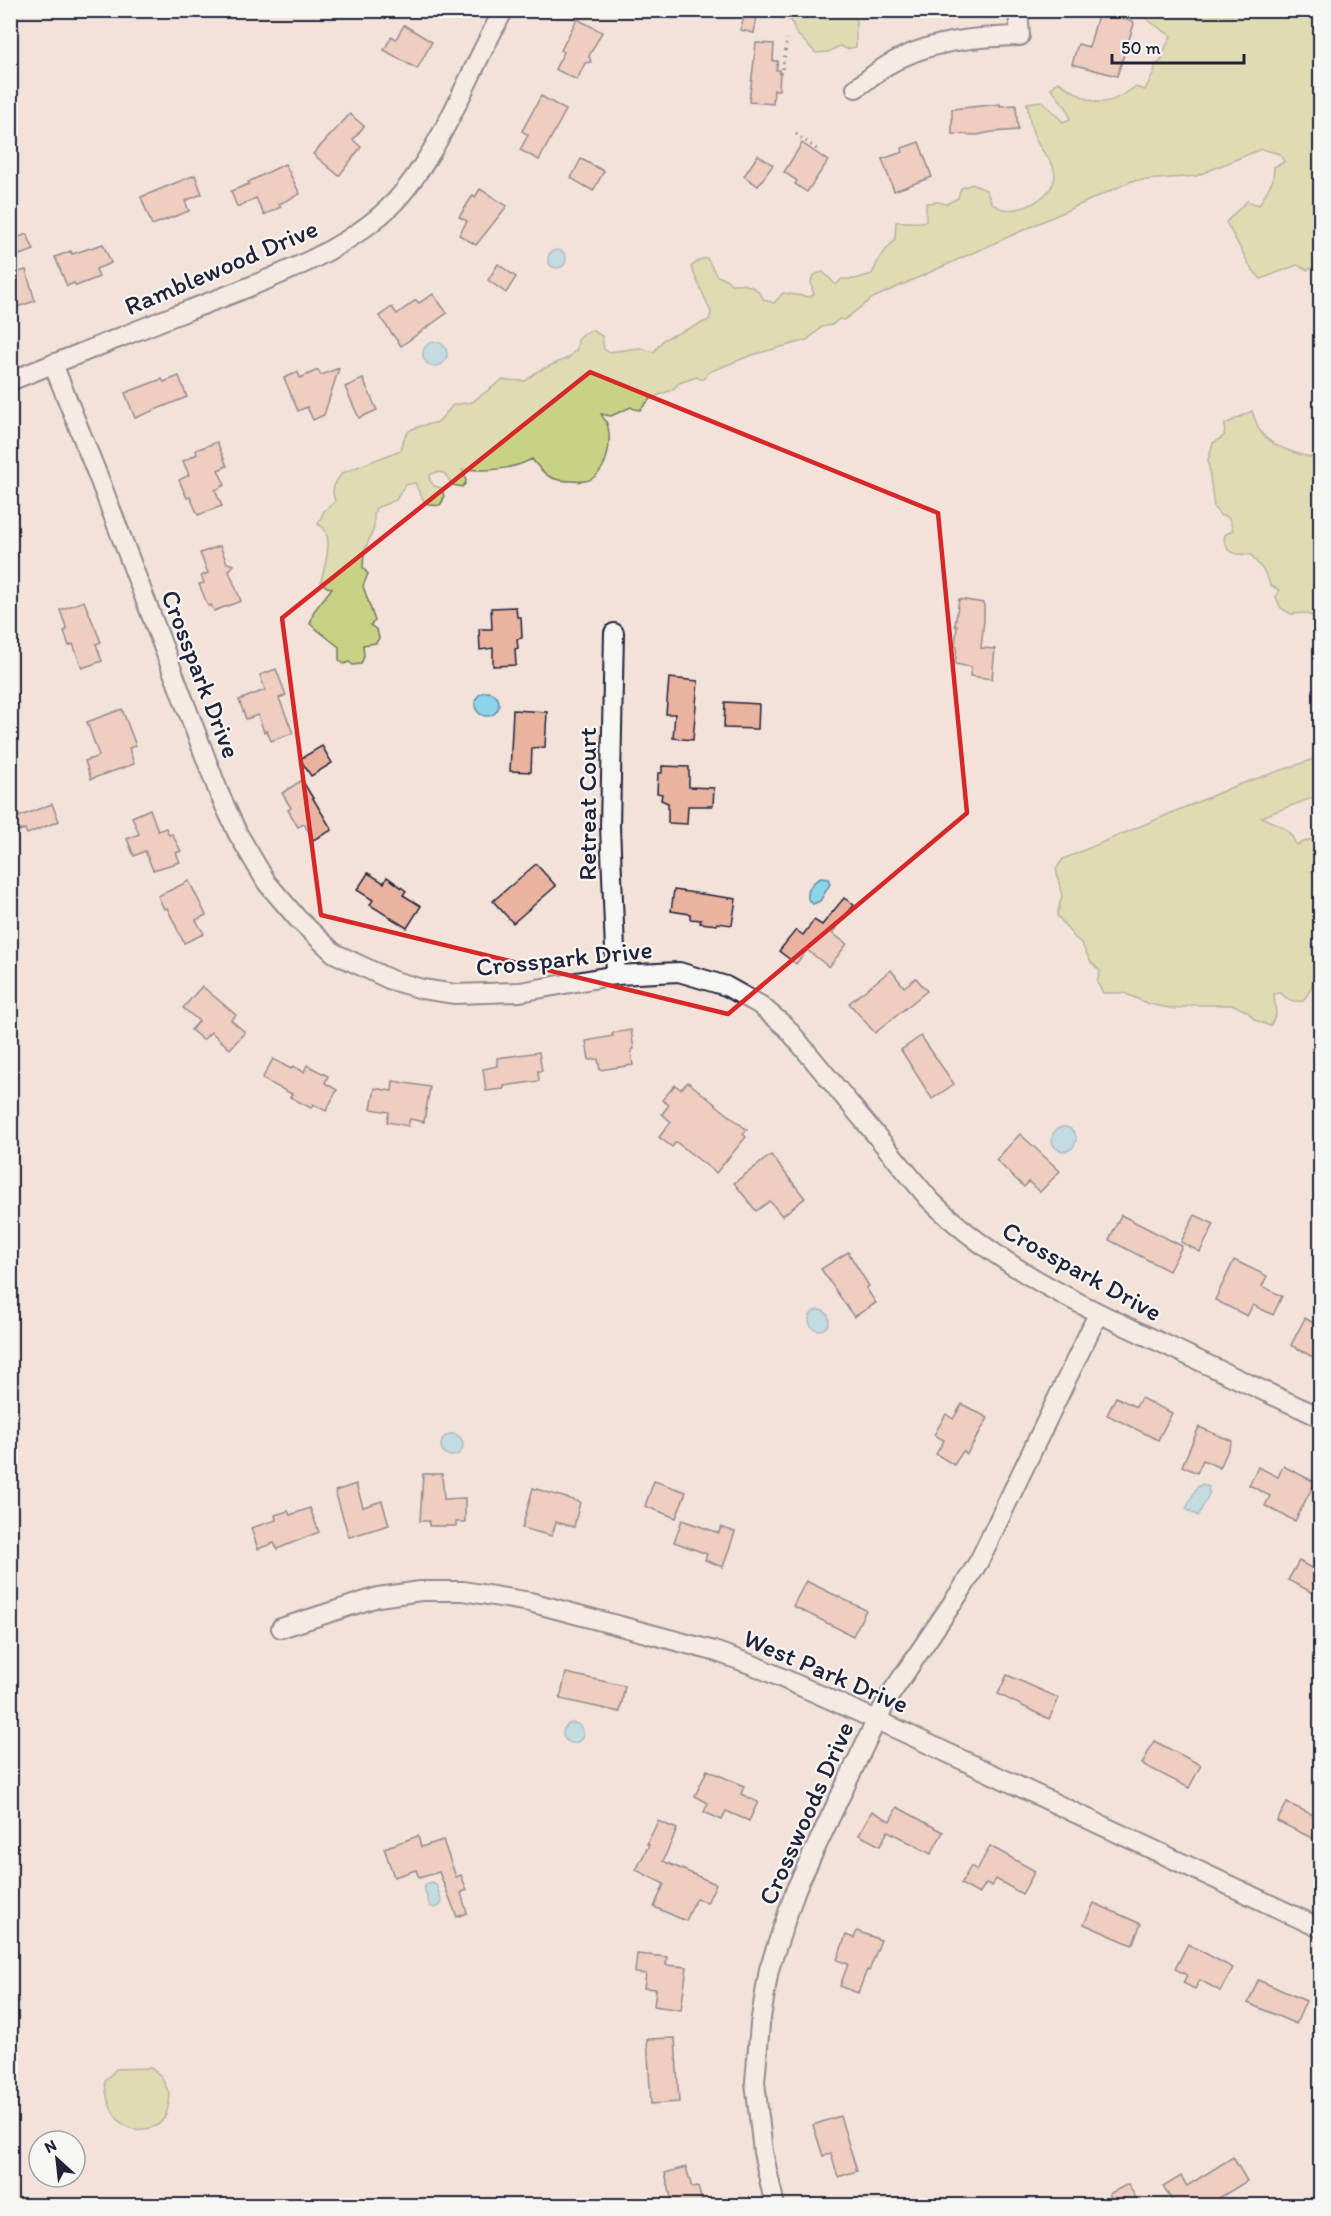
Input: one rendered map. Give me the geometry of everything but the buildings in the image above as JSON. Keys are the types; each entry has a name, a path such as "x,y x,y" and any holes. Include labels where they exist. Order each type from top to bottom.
{"street":[{"path":"856,88 887,66 924,48 947,41 1020,36 1018,10"},
{"name":"Ramblewood Drive","path":"53,364 301,264 362,229 405,191 421,168 452,116 497,13"},
{"path":"10,381 53,364"},
{"name":"Crosspark Drive","path":"53,364 219,793 238,834 267,883 297,918 334,953 391,980 422,989 454,994 520,992 616,975 679,972 726,986 760,1005 786,1027 929,1199 979,1244 1037,1281 1098,1314 1320,1417"},
{"name":"Retreat Court","path":"614,633 610,826 616,975"},
{"name":"Crosswoods Drive","path":"775,2205 763,2152 755,2082 760,2024 769,1969 796,1889 876,1720 890,1695 979,1561 1098,1314"},
{"name":"West Park Drive","path":"281,1628 378,1597 421,1591 463,1591 530,1602 714,1651 753,1665 876,1720 1320,1929"}],"path":[{"path":"780,73 782,73 787,39"},
{"path":"796,134 818,150 817,152"}],"highlighted area":[{"path":"590,372 938,513 967,813 728,1014 321,915 282,618"}],"green space":[{"path":"777,11 856,11 856,47 847,49 840,46 828,52 816,53 796,33 791,20 781,18"},
{"path":"1137,11 1320,11 1320,264 1308,270 1297,265 1261,279 1251,268 1226,222 1247,201 1259,205 1273,180 1274,167 1284,162 1280,154 1261,149 1196,176 1132,181 873,298 844,320 839,319 832,325 822,327 807,340 752,355 709,372 704,379 697,377 679,383 672,390 651,398 640,410 631,407 611,416 601,414 608,429 609,447 599,473 593,478 585,481 564,481 553,478 544,473 532,459 501,469 462,470 466,480 462,487 453,485 444,473 437,472 431,474 429,479 443,492 443,501 440,505 427,503 415,483 405,485 396,500 376,508 374,528 364,552 363,568 368,574 363,586 375,621 370,625 377,630 379,638 376,643 363,645 364,656 361,664 353,665 349,662 344,664 339,660 339,647 310,624 314,611 332,588 321,582 328,542 324,528 318,524 324,511 335,502 334,485 342,473 401,450 406,436 413,428 438,422 453,405 472,402 502,380 525,381 538,371 568,358 577,349 578,340 591,330 602,336 604,349 608,352 640,348 654,352 664,339 709,320 711,312 691,267 699,260 707,258 717,276 726,279 731,284 750,286 758,291 764,300 774,303 783,293 810,297 814,294 811,280 818,273 823,272 836,285 842,279 855,279 872,274 879,259 895,239 896,222 926,221 926,203 946,204 958,198 961,188 972,184 986,190 992,203 1000,208 1008,210 1028,206 1044,195 1054,181 1055,175 1053,165 1038,144 1034,134 1027,103 1042,101 1063,122 1070,119 1067,109 1051,88 1058,82 1096,102 1113,100 1135,87 1145,90 1155,66 1162,60 1171,36"},
{"path":"1252,411 1261,432 1271,442 1292,452 1320,458 1320,619 1304,613 1291,614 1281,608 1276,597 1279,590 1270,585 1265,573 1251,555 1237,554 1228,550 1224,539 1225,535 1233,530 1230,520 1226,516 1221,516 1214,508 1208,460 1213,443 1224,436 1225,424"},
{"path":"1320,757 1320,795 1261,817 1290,833 1296,845 1320,838 1320,864 1311,871 1320,878 1320,942 1312,945 1313,980 1303,1001 1291,1000 1281,993 1274,994 1276,1015 1270,1026 1255,1020 1248,1012 1234,1005 1193,1005 1175,1009 1149,1004 1124,993 1103,993 1097,983 1100,971 1091,962 1081,943 1057,915 1062,896 1056,869 1063,859 1235,786"},
{"path":"151,2068 161,2076 170,2095 168,2107 160,2123 153,2127 135,2129 120,2122 115,2115 108,2099 105,2081 116,2069"}],"water":[{"path":"553,250 561,250 566,255 564,266 553,268 548,263 548,255"},
{"path":"435,342 440,343 446,349 446,359 440,365 435,366 430,365 424,359 423,354 424,349 430,343"},
{"path":"487,692 496,695 499,704 496,713 487,716 478,713 475,704 478,695"},
{"path":"821,878 828,879 830,884 820,901 813,904 808,899 808,892"},
{"path":"1064,1127 1073,1130 1076,1139 1073,1148 1064,1151 1055,1148 1052,1139 1055,1130"},
{"path":"819,1310 826,1313 829,1320 826,1327 819,1330 812,1327 809,1320 812,1313"},
{"path":"452,1434 460,1437 463,1445 460,1453 452,1456 444,1453 441,1445 444,1437"},
{"path":"1198,1485 1209,1487 1210,1492 1198,1516 1186,1509"},
{"path":"573,1723 580,1726 583,1733 580,1740 573,1743 566,1740 563,1733 566,1726"},
{"path":"432,1882 436,1884 442,1902 440,1906 434,1908 430,1906 424,1888 426,1884"}]}
